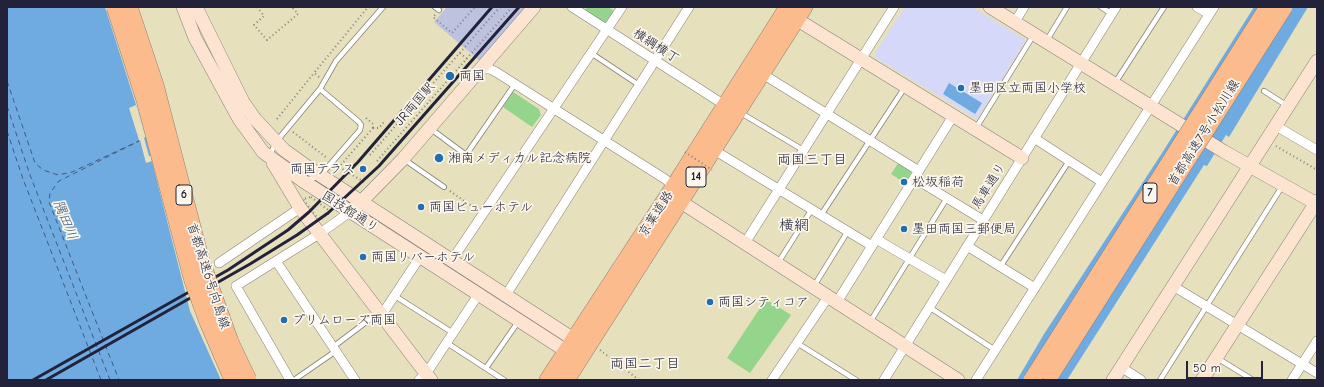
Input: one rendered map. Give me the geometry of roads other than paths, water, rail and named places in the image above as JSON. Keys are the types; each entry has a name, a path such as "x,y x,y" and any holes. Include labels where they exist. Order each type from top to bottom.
{"highway":[{"name":"首都高速6号向島線","path":"115,7 145,100 197,292 219,350 233,380"},
{"name":"首都高速6号向島線","path":"129,7 155,85 201,261 230,342 248,380"},
{"name":"首都高速7号小松川線","path":"1032,380 1268,7"},
{"name":"首都高速7号小松川線","path":"1048,380 1284,7"},
{"name":"京葉道路","path":"677,194 714,150 732,109 761,73 793,11"},
{"name":"京葉道路","path":"548,380 577,349 732,109 793,11"},
{"name":"京葉道路","path":"566,380 577,349"}],"street":[{"name":"国技館通り","path":"183,7 195,38 239,119 258,147 303,181 519,321 577,349"},
{"name":"国技館通り","path":"196,7 243,102 255,119 276,142 294,158 320,176 506,295 577,349"},
{"path":"290,380 236,286 319,234 350,212 361,202 403,159 534,7"},
{"name":"横綱横丁","path":"572,7 732,109"},
{"path":"452,260 622,7"},
{"path":"506,295 689,7"},
{"path":"745,243 894,7"},
{"path":"990,7 1222,151 1316,202 1202,380"},
{"path":"1015,22 1024,7"},
{"path":"976,380 1211,11 1197,7"},
{"path":"793,11 861,59 1022,158"},
{"name":"馬車通り","path":"884,380 1114,11"},
{"path":"1113,380 1317,61"},
{"path":"481,69 490,69 665,179 677,194 745,243 958,380"},
{"path":"761,73 870,141 947,198 983,220"},
{"path":"243,102 246,111 279,174"},
{"path":"772,380 797,343 832,300 874,242 953,116"},
{"path":"1276,126 1317,150"},
{"path":"1034,138 1102,182"},
{"path":"258,147 301,204 319,234 380,314 426,378 478,295"},
{"path":"714,150 848,231 909,259 946,280"},
{"path":"219,262 301,204"},
{"path":"967,246 1035,288"},
{"path":"380,314 395,296 420,257"},
{"path":"276,261 355,380"},
{"path":"1173,286 1317,373"},
{"path":"1292,380 1317,341"},
{"path":"1121,367 1141,380"}],"lane":[{"path":"270,157 276,142 320,89 336,62 383,7"},
{"path":"1046,41 1067,7"},
{"path":"1101,7 1114,11"},
{"path":"1115,84 1164,7"},
{"path":"976,129 1034,34"},
{"path":"591,54 639,85"},
{"path":"430,128 466,155 515,84"},
{"path":"821,215 905,86"},
{"path":"276,142 274,152 294,167 303,181 320,176 360,130 361,125 320,89"},
{"path":"1264,91 1288,106"},
{"path":"732,109 803,150"},
{"path":"403,159 444,187"},
{"path":"1000,267 1069,161"},
{"path":"1160,380 1283,185"},
{"path":"869,323 947,198"},
{"path":"777,264 812,209"},
{"path":"814,288 848,231"},
{"path":"395,296 453,334"},
{"path":"929,307 995,350"},
{"path":"294,380 380,314"},
{"path":"486,368 519,321"},
{"path":"447,343 504,380"},
{"path":"797,343 856,380"},
{"path":"1217,357 1253,380"}],"water":[{"name":"隅田川","path":"7,7 105,7 144,130 190,311 221,380 7,380"},
{"path":"1254,7 1308,7 1229,137 1226,135 1207,166 1204,165 1067,380 1017,380 1044,334 1162,153"},
{"path":"949,83 982,103 975,114 943,94"}],"railway":[{"path":"33,380 228,270 288,230 309,212 358,162 492,7"},
{"path":"46,380 250,264 297,235 328,213 379,166 519,7"}],"place":[{"name":"両国","path":"450,76"},
{"name":"墨田区立両国小学校","path":"961,88"},
{"name":"湘南メディカル記念病院","path":"439,158"},
{"name":"両国テラス","path":"363,169"},
{"name":"松坂稲荷","path":"904,182"},
{"name":"両国ビューホテル","path":"421,207"},
{"name":"墨田両国三郵便局","path":"904,229"},
{"name":"両国リバーホテル","path":"363,257"},
{"name":"両国シティコア","path":"710,302"},
{"name":"プリムローズ両国","path":"284,320"}],"district":[{"name":"両国三丁目","path":"812,160"},
{"name":"横網","path":"794,226"},
{"name":"両国二丁目","path":"645,364"}]}
